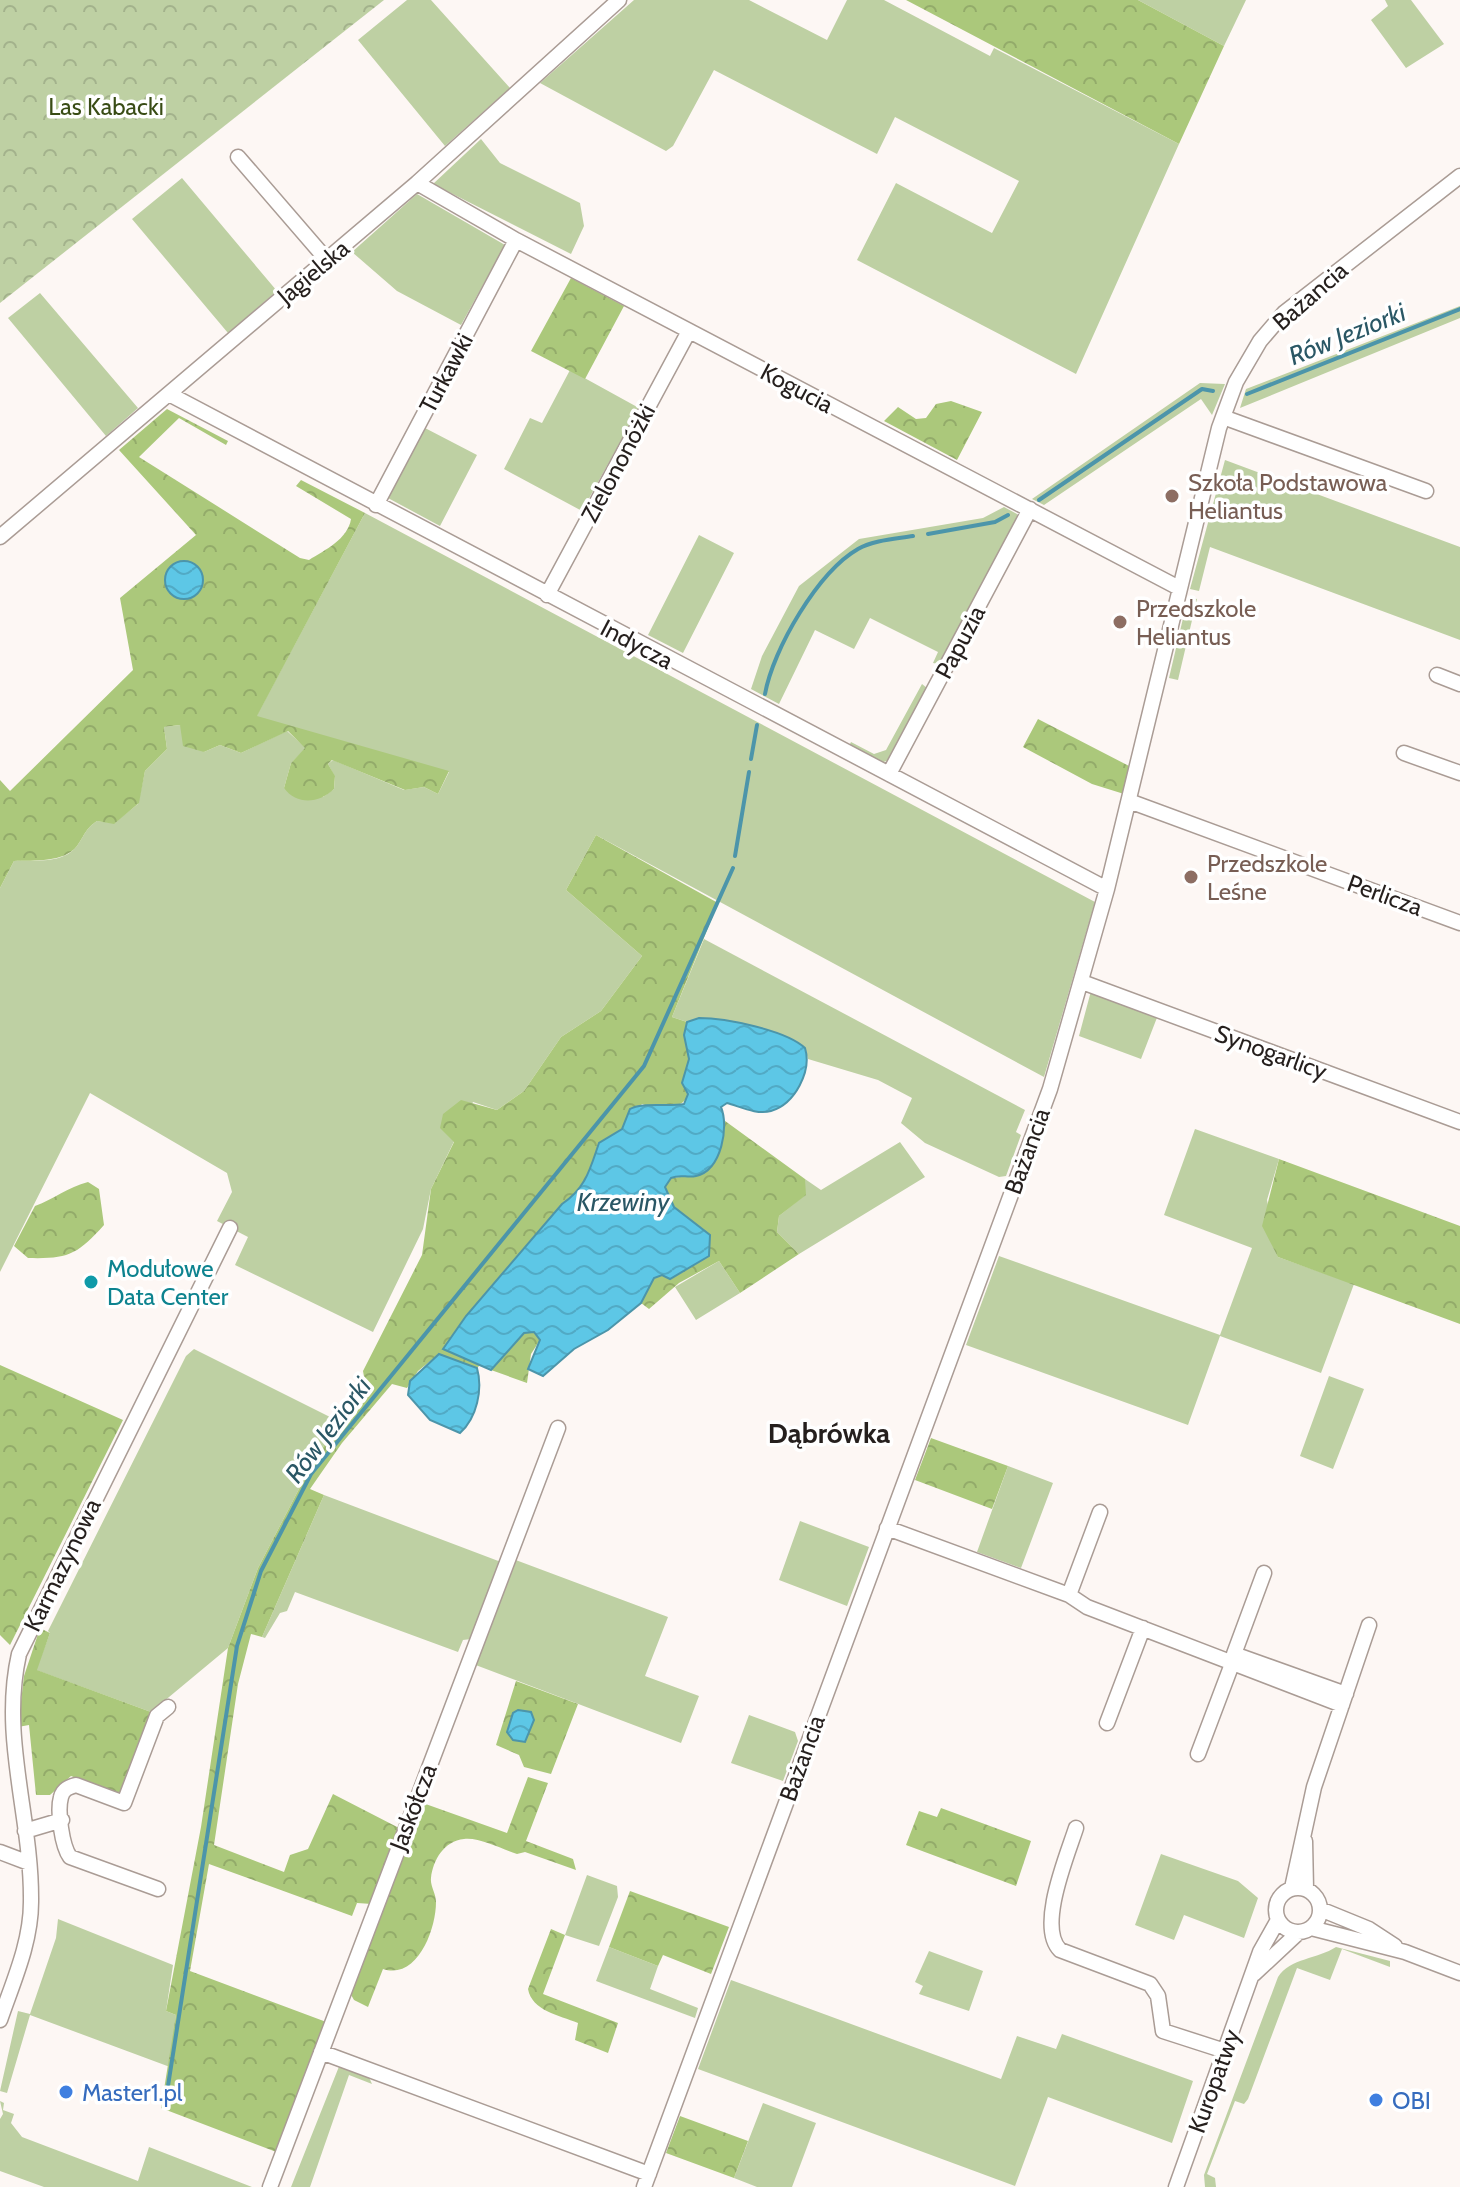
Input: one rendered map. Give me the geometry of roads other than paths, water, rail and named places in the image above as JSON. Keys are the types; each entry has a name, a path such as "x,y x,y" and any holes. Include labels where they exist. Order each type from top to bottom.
{"street":[{"name":"Jagielska","path":"0,537 417,183 619,0"},
{"path":"238,157 327,260"},
{"name":"Bażancia","path":"646,2180 1050,1089 1107,889 1179,588 1223,417 1236,382 1260,341 1284,313 1460,176"},
{"name":"Kogucia","path":"417,183 516,240 1179,588"},
{"name":"Turkawki","path":"376,505 516,240"},
{"name":"Zielononóżki","path":"547,595 689,331"},
{"name":"Indycza","path":"169,394 1107,889"},
{"path":"1223,417 1426,491"},
{"name":"Papuzia","path":"889,774 1030,509"},
{"path":"1437,675 1460,684"},
{"path":"1404,753 1460,773"},
{"name":"Perlicza","path":"1129,801 1460,923"},
{"name":"Synogarlicy","path":"1082,982 1460,1122"},
{"name":"Karmazynowa","path":"0,2020 31,1920 29,1863 9,1709 19,1654 230,1228"},
{"name":"Jaskółcza","path":"270,2187 558,1428"},
{"path":"1069,1595 1100,1512"},
{"path":"887,1528 1069,1595 1075,1602 1232,1664 1344,1700"},
{"path":"1264,1573 1234,1654 1344,1700"},
{"path":"1299,1889 1305,1824 1369,1625"},
{"path":"1107,1723 1143,1628"},
{"path":"1198,1754 1232,1664"},
{"path":"158,1889 70,1857 64,1846 61,1795 71,1786 124,1803 157,1716 168,1707"},
{"path":"25,1831 62,1820"},
{"path":"1076,1828 1057,1886 1051,1934 1053,1943 1060,1950 1150,1984 1158,1996 1163,2031 1225,2051"},
{"path":"0,1852 29,1863"},
{"path":"1299,1889 1316,1897 1320,1909 1369,1929 1405,1952"},
{"path":"1299,1889 1277,1902 1278,1920 1304,1931 1405,1952 1460,1973"},
{"path":"1304,1931 1320,1909"},
{"name":"Kuropatwy","path":"1176,2187 1260,1952 1278,1920"},
{"name":"Kuropatwy","path":"1253,1976 1304,1931"},
{"path":"321,2052 646,2180"}],"water":[{"path":"184,561 197,567 203,580 197,593 184,599 171,593 165,580 171,567"},
{"name":"Krzewiny","path":"699,1018 739,1023 784,1036 805,1048 807,1057 800,1086 780,1107 760,1112 727,1103 721,1107 723,1136 712,1165 696,1176 671,1178 665,1187 674,1207 710,1235 709,1256 670,1279 662,1275 654,1278 641,1303 608,1330 574,1349 543,1376 528,1369 540,1340 534,1332 524,1333 491,1370 443,1349 466,1316 562,1204 577,1191 599,1143 622,1129 630,1109 684,1104 688,1094 682,1083 689,1059 684,1035 687,1022"},
{"path":"439,1354 477,1368 477,1403 471,1419 460,1433 430,1420 408,1395 410,1381"},
{"path":"518,1710 531,1712 534,1720 525,1742 513,1740 507,1732 513,1713"}],"waterway":[{"name":"Rów Jeziorki","path":"1247,394 1460,309"},
{"name":"Rów Jeziorki","path":"1039,500 1202,389 1213,391"},
{"name":"Rów Jeziorki","path":"928,534 995,522 1008,515"},
{"name":"Rów Jeziorki","path":"765,694 787,634 828,575 864,546 913,536"},
{"name":"Rów Jeziorki","path":"751,759 757,725"},
{"name":"Rów Jeziorki","path":"735,856 749,772"},
{"name":"Rów Jeziorki","path":"165,2105 237,1646 261,1571 311,1474 644,1066 733,868"}],"place":[{"name":"Szkoła Podstawowa Heliantus","path":"1172,496"},
{"name":"Przedszkole Heliantus","path":"1120,622"},
{"name":"Przedszkole Leśne","path":"1191,877"},
{"name":"Modułowe Data Center","path":"91,1282"},
{"name":"Master1.pl","path":"66,2092"},
{"name":"OBI","path":"1376,2100"}],"district":[{"name":"Dąbrówka","path":"829,1433"}],"park label":[{"name":"Las Kabacki","path":"106,106"}]}
